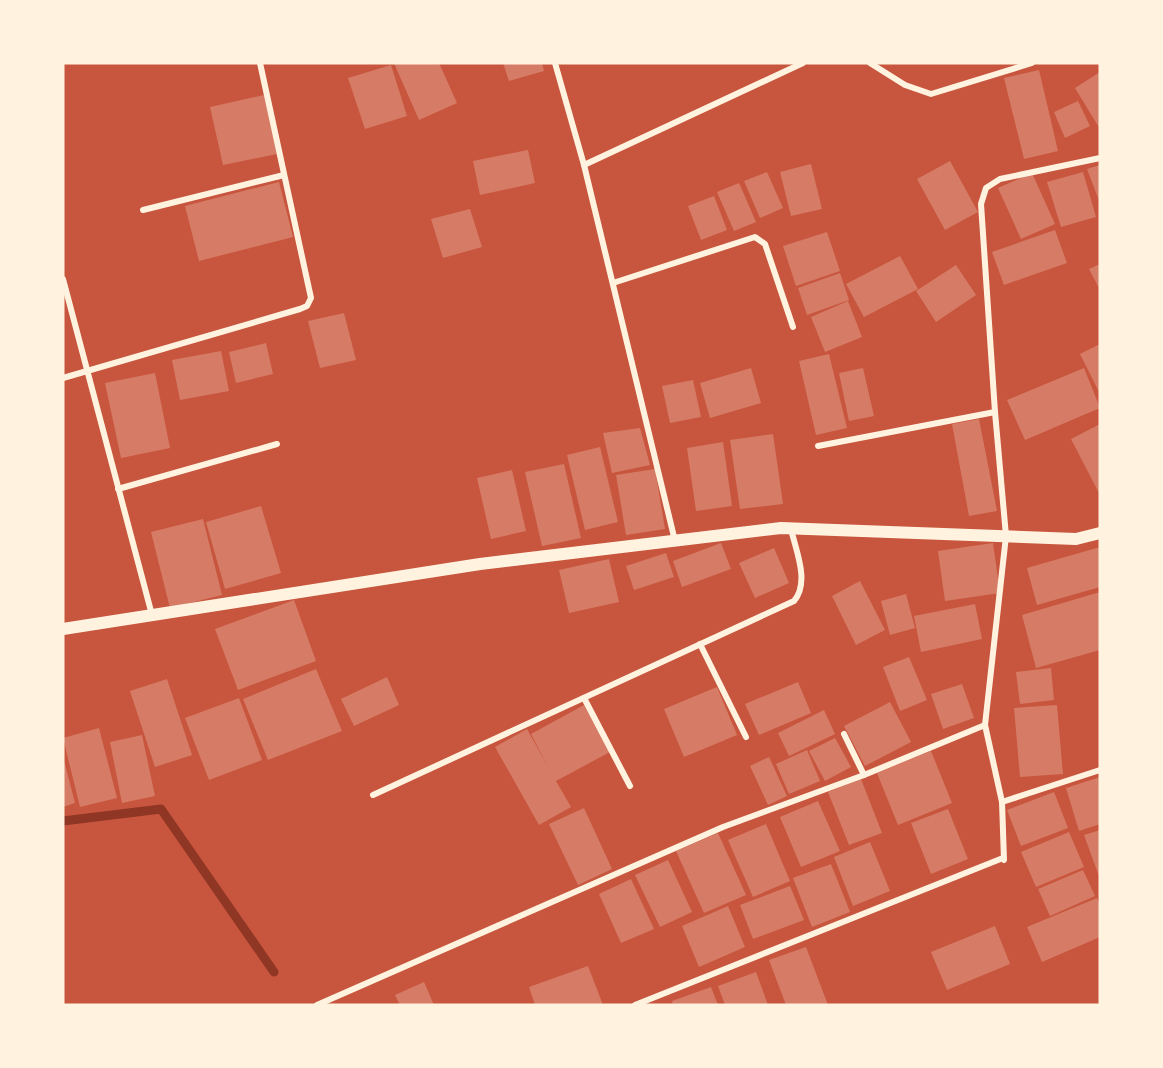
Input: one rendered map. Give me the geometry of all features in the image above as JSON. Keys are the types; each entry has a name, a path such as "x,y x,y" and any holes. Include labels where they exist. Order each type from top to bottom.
{"main road":[{"path":"63,629 480,564 791,529 1076,539 1100,533"}],"street":[{"path":"63,378 306,306 311,298 260,63"},
{"path":"555,63 584,165 675,541"},
{"path":"584,165 803,63"},
{"path":"870,63 905,85 931,94 1032,63"},
{"path":"635,1005 1003,858 1004,860 1002,802 985,725 1006,536 981,204 986,188 1000,179 1100,158"},
{"path":"143,210 284,175"},
{"path":"613,283 755,237 765,244 794,327"},
{"path":"63,279 152,615"},
{"path":"818,446 995,412"},
{"path":"118,489 277,444"},
{"path":"373,795 794,601 800,594 803,584 791,529"},
{"path":"700,644 746,737"},
{"path":"584,698 630,786"},
{"path":"317,1005 723,828 864,775 985,725"},
{"path":"844,734 864,775"},
{"path":"1002,802 1100,770"}],"building":[{"path":"394,63 439,63 457,103 419,120"},
{"path":"503,63 542,63 544,71 509,81"},
{"path":"391,65 407,116 365,129 348,78"},
{"path":"1039,70 1058,151 1024,159 1004,78"},
{"path":"1100,72 1100,129 1075,88"},
{"path":"264,95 277,154 223,165 210,107"},
{"path":"1078,101 1090,126 1065,138 1054,112"},
{"path":"528,150 535,183 480,195 473,161"},
{"path":"950,161 978,212 945,230 917,179"},
{"path":"811,164 822,209 791,216 780,172"},
{"path":"1100,165 1100,203 1087,169"},
{"path":"767,172 783,208 760,218 744,181"},
{"path":"1083,172 1096,217 1061,227 1047,182"},
{"path":"1032,173 1055,224 1021,239 998,188"},
{"path":"279,182 293,237 199,261 185,206"},
{"path":"739,183 756,222 734,231 717,192"},
{"path":"714,196 727,230 701,240 688,206"},
{"path":"470,209 482,247 443,258 431,219"},
{"path":"1055,230 1067,263 1004,285 992,252"},
{"path":"827,232 840,271 796,286 783,246"},
{"path":"900,256 918,289 864,317 846,284"},
{"path":"1100,264 1100,290 1089,269"},
{"path":"956,265 976,295 936,322 916,291"},
{"path":"840,273 849,300 807,315 798,288"},
{"path":"848,301 862,337 825,352 811,317"},
{"path":"344,313 356,360 320,368 308,321"},
{"path":"266,343 273,374 236,383 229,352"},
{"path":"1100,344 1100,394 1080,354"},
{"path":"221,351 229,391 180,400 172,360"},
{"path":"829,354 847,428 816,435 799,361"},
{"path":"751,368 761,403 710,418 700,383"},
{"path":"863,368 874,416 849,421 839,373"},
{"path":"1084,368 1100,408 1025,440 1007,400"},
{"path":"155,373 170,448 121,458 105,383"},
{"path":"693,380 701,417 670,423 662,386"},
{"path":"979,419 997,511 969,516 952,424"},
{"path":"1100,424 1100,495 1071,439"},
{"path":"640,428 650,465 612,473 603,433"},
{"path":"773,434 783,504 740,509 730,440"},
{"path":"723,442 732,506 696,511 687,448"},
{"path":"600,447 618,522 585,530 567,455"},
{"path":"564,464 581,538 542,546 525,472"},
{"path":"655,469 665,529 626,535 616,475"},
{"path":"512,470 526,531 491,539 477,478"},
{"path":"261,506 281,573 225,589 206,522"},
{"path":"203,519 222,595 170,608 151,532"},
{"path":"721,543 731,569 682,587 673,561"},
{"path":"993,543 1000,593 945,601 938,551"},
{"path":"1100,547 1100,587 1037,605 1027,568"},
{"path":"774,548 789,583 755,598 739,563"},
{"path":"666,553 674,577 634,590 626,566"},
{"path":"609,559 619,602 569,613 559,570"},
{"path":"860,581 885,630 856,645 832,596"},
{"path":"1100,592 1100,650 1036,668 1022,615"},
{"path":"906,594 915,628 890,635 881,601"},
{"path":"294,600 316,661 238,690 215,629"},
{"path":"975,604 982,639 921,652 914,616"},
{"path":"909,657 927,700 900,711 883,667"},
{"path":"1051,668 1054,700 1020,704 1016,672"},
{"path":"316,669 342,731 268,760 243,699"},
{"path":"387,677 399,705 354,726 341,699"},
{"path":"167,679 192,755 155,767 130,691"},
{"path":"798,682 811,713 759,735 745,704"},
{"path":"962,684 974,718 943,729 931,694"},
{"path":"717,687 737,735 684,757 664,709"},
{"path":"239,698 262,760 209,780 185,718"},
{"path":"890,702 911,742 865,766 844,726"},
{"path":"584,705 610,752 556,781 571,807 539,825 495,747 527,729 548,767 531,734"},
{"path":"1057,705 1063,774 1020,777 1014,708"},
{"path":"824,710 835,734 789,756 778,733"},
{"path":"99,728 117,798 80,807 63,738"},
{"path":"142,735 155,796 122,803 110,742"},
{"path":"835,738 851,767 825,781 809,751"},
{"path":"807,750 820,781 789,794 776,764"},
{"path":"931,751 952,803 898,825 877,773"},
{"path":"769,757 787,796 768,805 750,766"},
{"path":"63,761 75,803 63,807"},
{"path":"1100,777 1100,824 1079,831 1066,788"},
{"path":"861,779 882,833 849,845 828,792"},
{"path":"1054,792 1068,828 1021,846 1007,810"},
{"path":"818,801 840,851 801,867 780,817"},
{"path":"584,808 612,869 578,885 549,824"},
{"path":"948,809 968,859 931,874 911,823"},
{"path":"766,824 790,881 753,897 728,840"},
{"path":"1100,830 1100,879 1084,835"},
{"path":"1069,832 1084,867 1036,887 1021,852"},
{"path":"718,833 746,895 704,913 676,851"},
{"path":"870,842 890,891 853,906 834,857"},
{"path":"668,860 692,912 660,927 635,875"},
{"path":"831,864 850,912 812,927 793,878"},
{"path":"1083,870 1095,896 1050,916 1038,889"},
{"path":"631,879 654,929 621,943 599,894"},
{"path":"790,886 804,920 753,939 740,905"},
{"path":"1097,898 1100,906 1100,937 1042,962 1027,927"},
{"path":"728,906 745,947 699,967 682,926"},
{"path":"995,926 1010,964 947,990 931,952"},
{"path":"806,947 828,1005 786,1005 769,960"},
{"path":"588,966 603,1005 535,1005 529,987"},
{"path":"756,972 768,1005 725,1005 718,986"},
{"path":"424,982 434,1005 400,1005 395,995"},
{"path":"711,987 718,1005 673,1005 672,1001"}],"waterway":[{"path":"63,821 161,809 274,972"}]}
